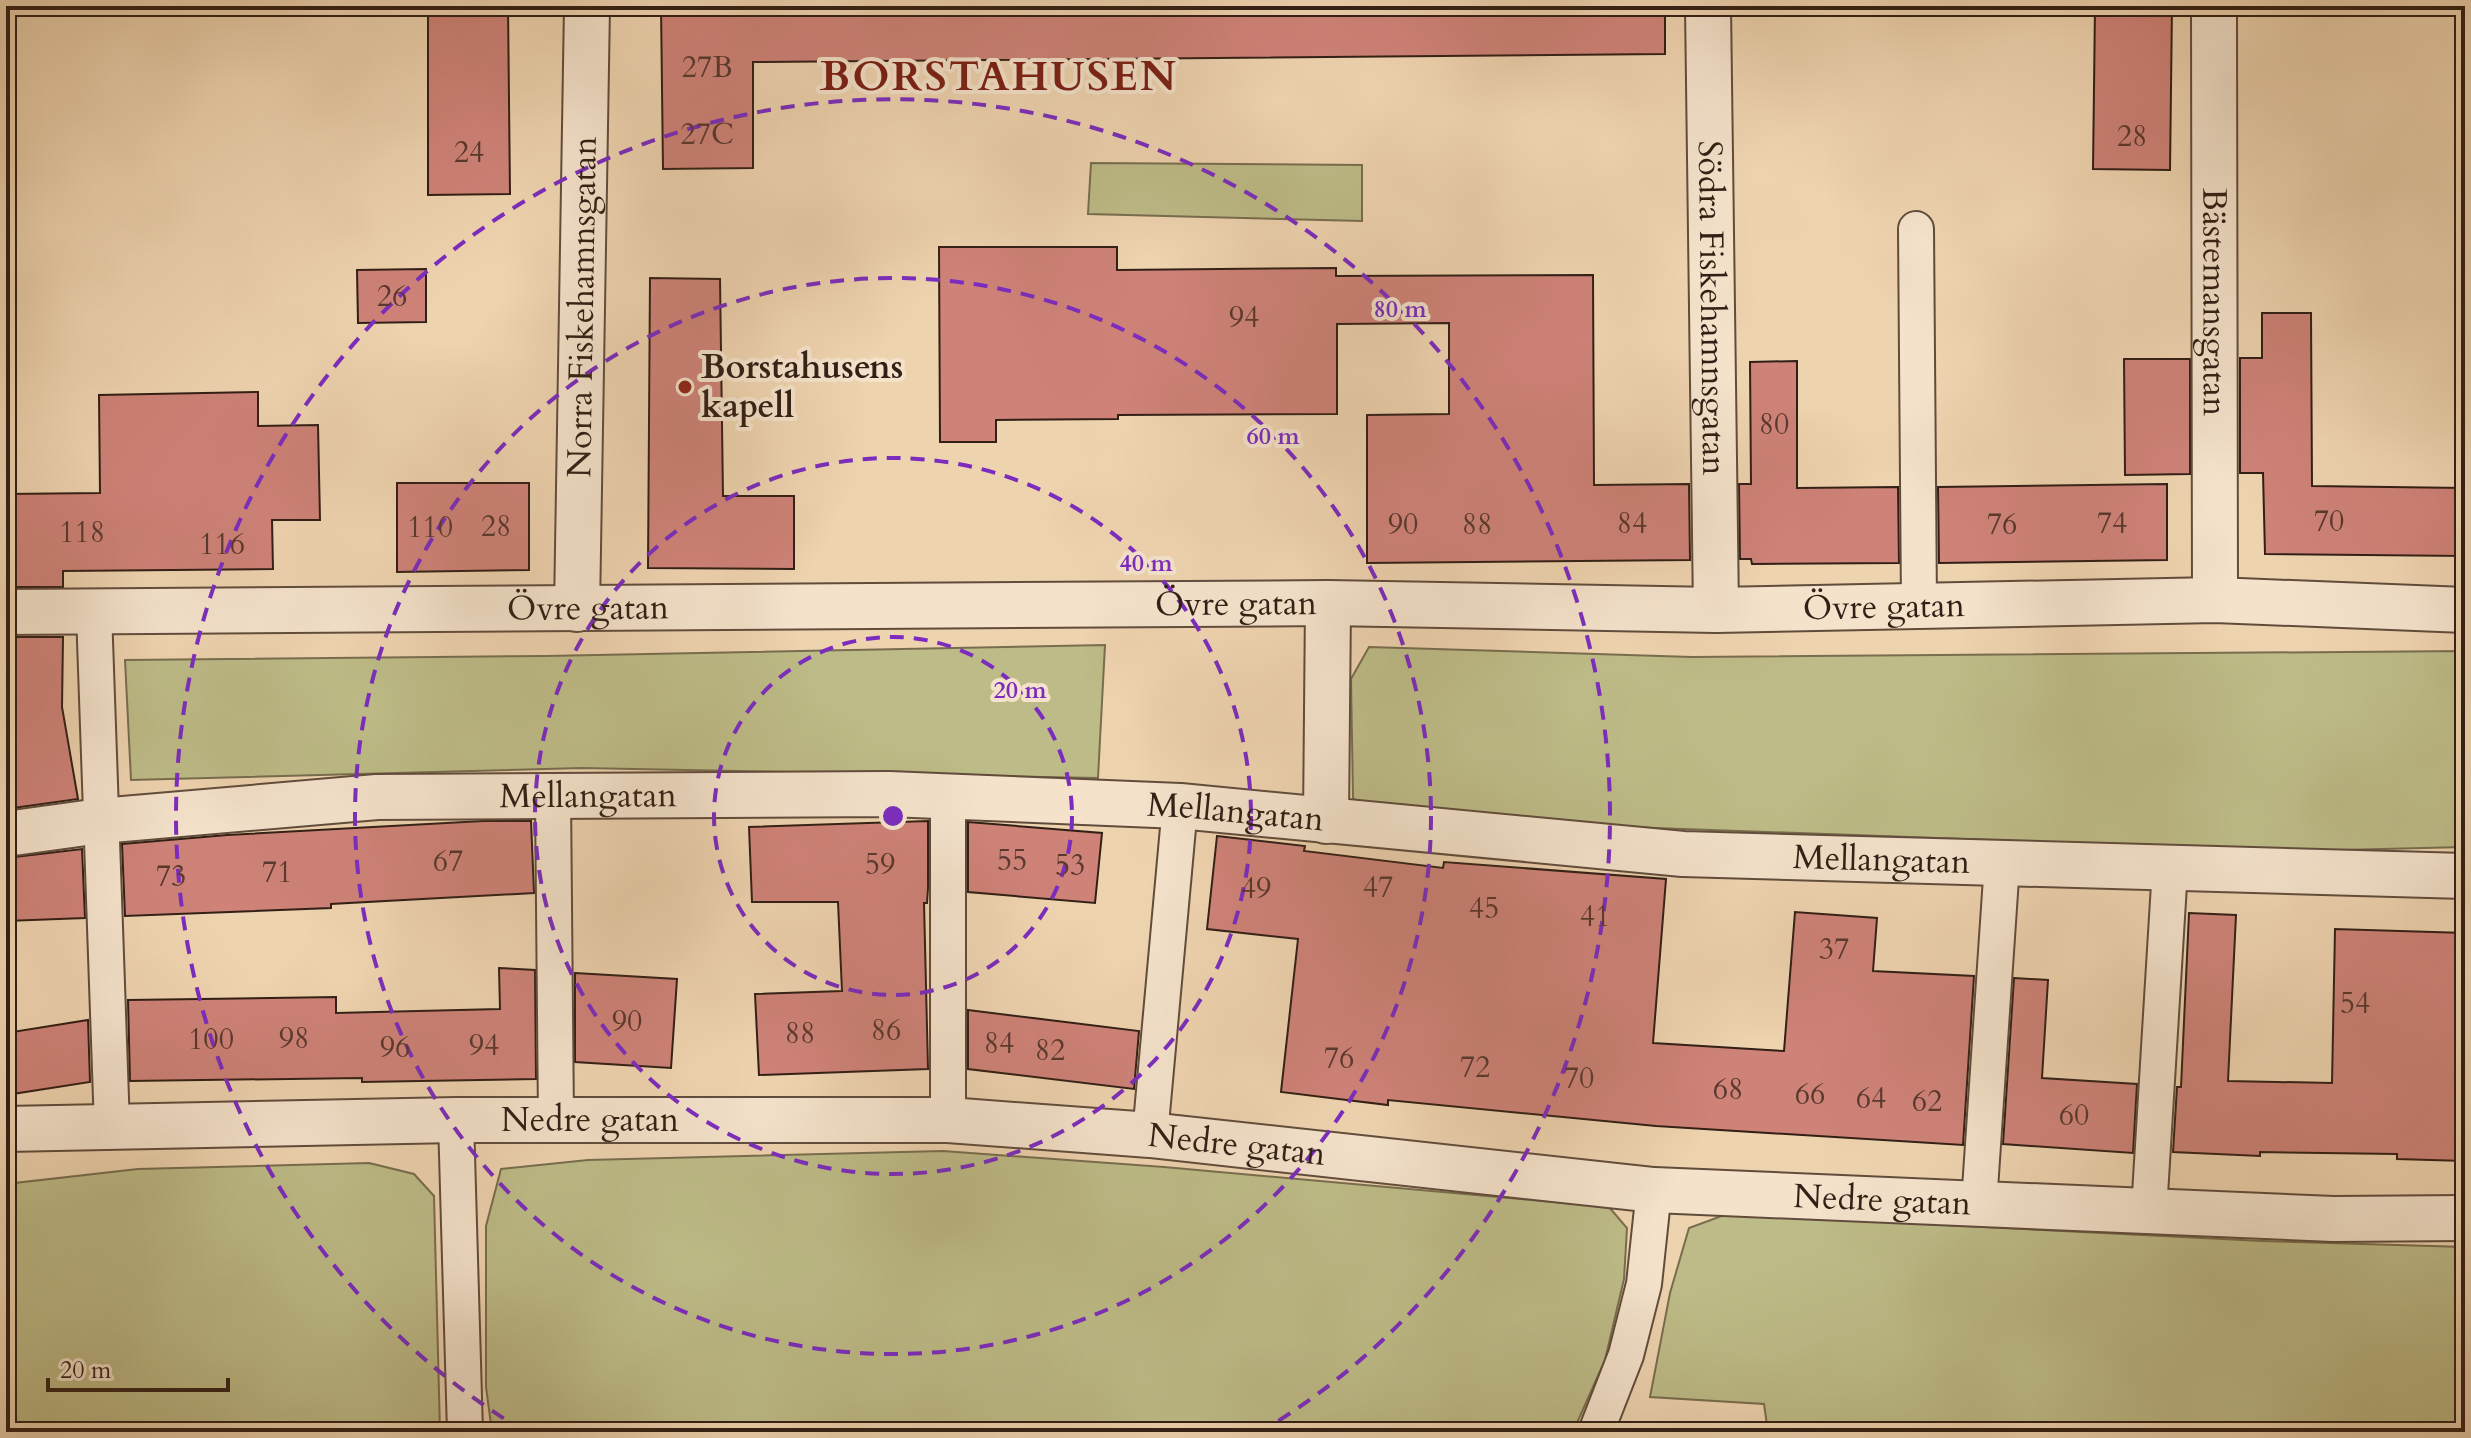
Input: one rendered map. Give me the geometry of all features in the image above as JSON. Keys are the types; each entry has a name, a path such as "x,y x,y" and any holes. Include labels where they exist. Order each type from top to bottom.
{"street":[{"name":"Norra Fiskehamnsgatan","path":"577,609 587,6"},
{"name":"Södra Fiskehamnsgatan","path":"1708,6 1716,610"},
{"name":"Bästemansgatan","path":"2214,6 2215,600"},
{"name":"Övre gatan","path":"6,612 1328,603 1716,610 2215,600 2465,610"},
{"path":"1326,821 1328,603"},
{"name":"Mellangatan","path":"6,834 100,821 377,797 889,794 1180,806 1683,854 2465,876"},
{"name":"Nedre gatan","path":"6,1129 456,1120 948,1120 1150,1135 1654,1190 2333,1219 2465,1218"}],"lane":[{"path":"1916,229 1919,606"},
{"path":"94,612 112,1127"},
{"path":"553,796 556,1120"},
{"path":"948,797 948,1120"},
{"path":"1150,1135 1180,806"},
{"path":"1979,1204 2002,863"},
{"path":"2149,1211 2170,868"},
{"path":"456,1120 465,1432"},
{"path":"1596,1432 1626,1355 1644,1284 1654,1190"}],"shaded area":[{"path":"1091,163 1362,165 1362,221 1088,214"},
{"path":"1105,645 1098,778 582,768 131,780 125,660 545,656"},
{"path":"1369,647 1692,657 2465,651 2465,847 2298,851 1380,818 1353,798 1351,679"},
{"path":"943,1151 1164,1167 1609,1207 1627,1228 1624,1279 1605,1360 1573,1432 492,1432 486,1387 486,1226 501,1169 588,1160"},
{"path":"369,1163 414,1174 434,1196 440,1432 6,1432 6,1184 138,1169"},
{"path":"1727,1214 2262,1241 2465,1247 2465,1432 1768,1432 1764,1404 1650,1397 1670,1293 1689,1228"}],"building":[{"path":"428,6 508,6 510,194 428,195"},
{"path":"661,6 1665,6 1665,54 753,62 753,168 663,169"},
{"path":"2095,6 2172,6 2170,170 2093,169"},
{"path":"939,247 1117,247 1117,270 1336,268 1336,276 1593,275 1594,485 1689,484 1690,560 1367,563 1367,415 1449,414 1449,323 1337,324 1337,414 1118,415 1118,419 996,420 996,442 940,442"},
{"path":"426,269 426,322 358,323 357,270"},
{"name":"Borstahusens kapell","path":"650,278 720,279 723,496 794,496 794,569 648,568"},
{"path":"2262,313 2311,313 2312,486 2465,488 2465,556 2265,554 2263,473 2240,473 2240,358 2262,358"},
{"path":"2124,359 2190,359 2190,474 2125,475"},
{"path":"1797,361 1797,488 1898,487 1899,563 1752,564 1751,559 1740,559 1739,484 1751,484 1750,362"},
{"path":"258,392 258,426 318,425 320,520 272,520 273,569 63,571 63,587 6,587 6,494 100,493 99,395"},
{"path":"397,483 529,483 529,570 397,572"},
{"path":"2167,484 2167,560 1939,563 1938,487"},
{"path":"6,637 63,637 62,707 78,799 6,809"},
{"path":"483,821 531,821 534,893 331,904 331,908 125,916 122,844"},
{"path":"928,821 928,888 927,903 924,903 928,1069 759,1075 755,994 842,991 838,902 752,902 749,827"},
{"path":"968,822 1102,833 1095,903 968,892"},
{"path":"1217,836 1305,846 1304,851 1443,868 1444,862 1666,879 1653,1043 1784,1051 1795,912 1877,918 1873,971 1974,976 1963,1145 1656,1126 1388,1100 1388,1105 1281,1092 1298,939 1207,929"},
{"path":"82,849 85,918 6,921 6,858"},
{"path":"2189,913 2236,915 2228,1081 2332,1083 2335,929 2465,933 2465,1161 2397,1159 2397,1154 2260,1152 2260,1156 2173,1152 2177,1087 2181,1087"},
{"path":"499,968 535,970 536,1079 130,1081 128,1000 336,997 336,1013 500,1009"},
{"path":"575,973 677,979 671,1068 575,1062"},
{"path":"2014,978 2048,980 2042,1078 2137,1084 2133,1153 2003,1144"},
{"path":"968,1010 1139,1031 1134,1089 968,1069"},
{"path":"88,1020 90,1082 6,1095 6,1033"}],"place":[{"name":"Borstahusens kapell","path":"685,387"}],"district":[{"name":"BORSTAHUSEN","path":"999,76"}]}
